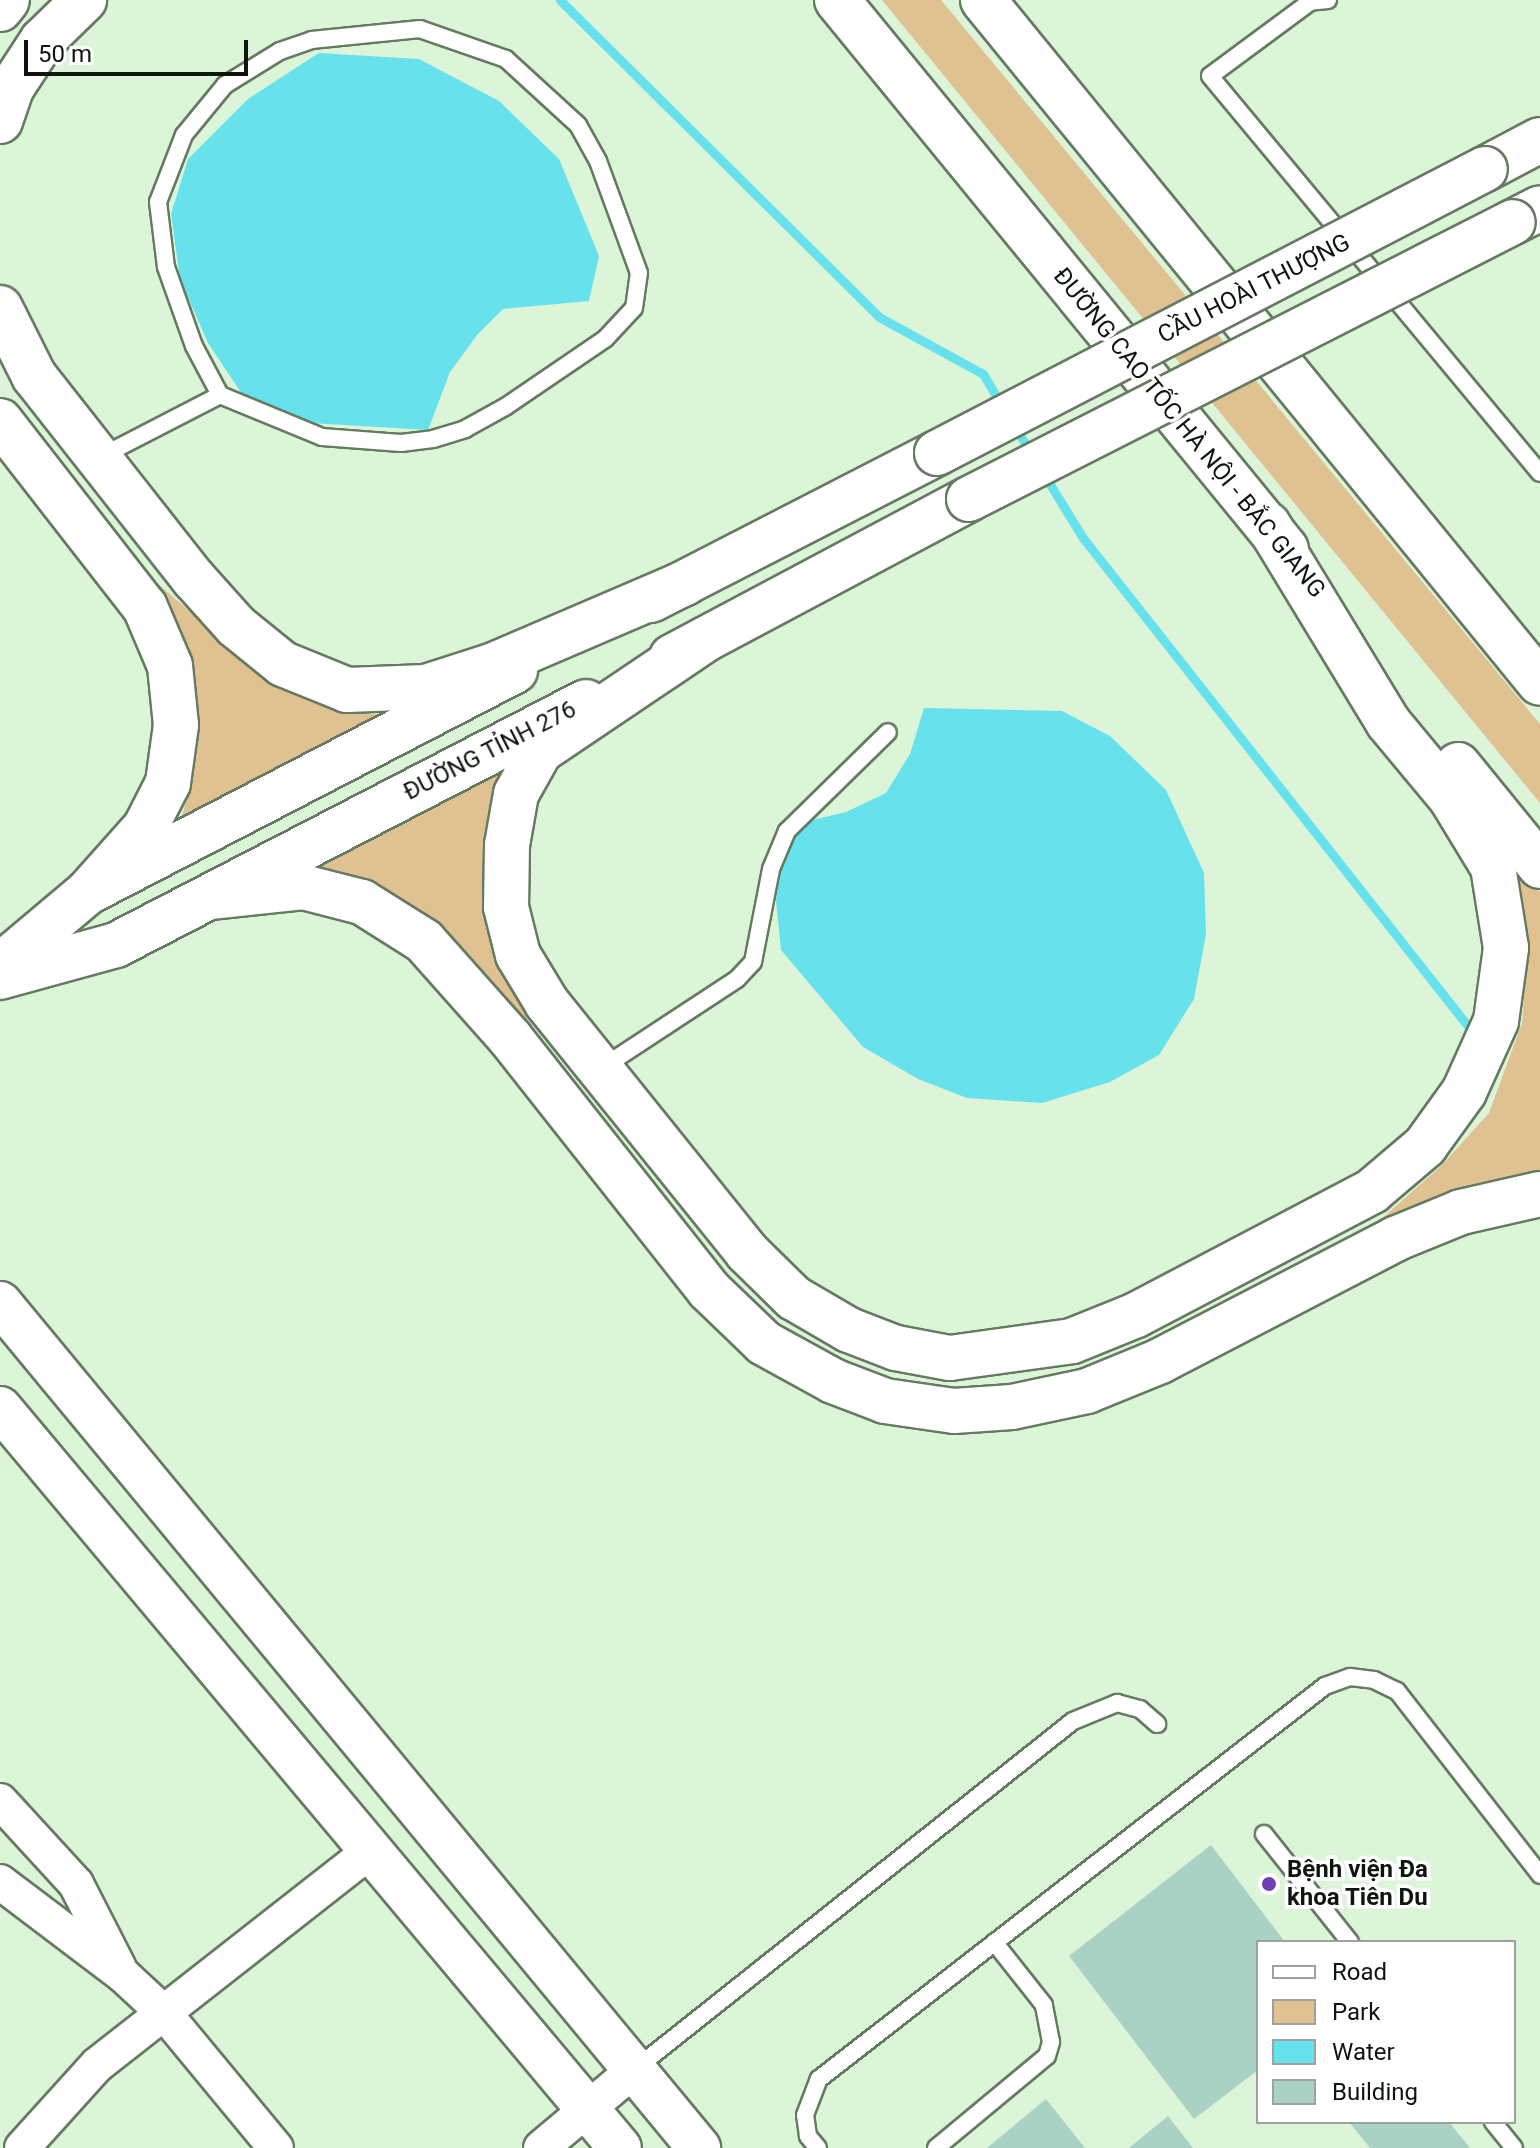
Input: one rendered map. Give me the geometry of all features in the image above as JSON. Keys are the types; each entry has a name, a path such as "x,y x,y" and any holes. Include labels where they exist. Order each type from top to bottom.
{"main road":[{"path":"0,9 7,0"},
{"path":"0,121 12,87 42,41 84,0"},
{"path":"804,0 996,197"},
{"name":"ĐƯỜNG CAO TỐC HÀ NỘI - BẮC GIANG","path":"837,0 1268,525 1540,866"},
{"path":"983,0 1540,683"},
{"path":"1007,0 1137,186"},
{"name":"CẦU HOÀI THƯỢNG","path":"685,583 1540,140"},
{"name":"ĐƯỜNG TỈNH 276","path":"0,977 116,945 969,499 1527,215"},
{"path":"0,308 34,376 236,626 283,664 347,690 426,687 494,665 685,583"},
{"path":"0,421 145,607 170,666 176,725 168,783 145,828 88,892 0,966"},
{"path":"1340,440 1540,647"},
{"path":"706,639 540,751 516,794 507,845 506,907 518,955 600,1069 747,1252 794,1298 849,1330 896,1348 950,1358 1072,1341 1136,1315 1372,1191 1433,1135 1464,1092 1496,1021 1506,948 1493,867 1451,798 1388,722 1268,525"},
{"path":"88,892 685,583"},
{"path":"210,897 303,887 362,902 424,941 510,1038 709,1290 764,1343 885,1401 954,1411 1012,1407 1087,1391 1160,1361 1395,1239 1461,1212 1540,1194"}],"street":[{"path":"0,1303 699,2148"},
{"path":"0,1408 620,2148"},
{"path":"0,1801 76,1884 123,1975"},
{"path":"22,2148 97,2065 371,1850"},
{"path":"0,1882 123,1975 165,2014 276,2148"},
{"path":"541,2148 634,2070"}],"lane":[{"path":"1328,0 1309,1 1210,76 1540,473"},
{"path":"98,458 220,395 322,437 401,443 433,439 465,429 505,407 605,339 634,308 639,273 604,176 578,125 506,59 420,29 312,40 280,51 225,85 184,135 158,202 166,267 194,346 220,395"},
{"path":"600,1069 737,979 753,962 771,869 787,831 888,732"},
{"path":"818,2148 808,2136 805,2115 819,2079 1325,1686 1350,1677 1374,1680 1397,1691 1540,1875"},
{"path":"634,2070 1073,1721 1117,1703 1140,1709 1157,1724"},
{"path":"1264,1834 1348,1940"},
{"path":"940,2147 1047,2056 1051,2042 1044,2005 994,1942"},
{"path":"1495,2124 1514,2148"}],"green space":[{"path":"882,0 941,0 1540,724 1540,803"},
{"path":"157,583 273,683 341,713 395,714 178,828 190,789 197,729 174,623"},
{"path":"520,744 506,964 529,1024 439,926 368,880 309,864"},
{"path":"1509,856 1540,892 1540,1173 1452,1189 1379,1221 1441,1166 1489,1113 1522,1023 1528,944"}],"water":[{"path":"319,53 419,59 499,101 559,159 599,256 589,301 503,309 477,335 450,372 428,430 310,423 242,394 208,343 180,279 171,214 188,159 248,99"},
{"path":"924,708 1062,711 1110,736 1166,790 1204,873 1206,934 1194,999 1159,1055 1110,1082 1042,1103 967,1098 918,1079 863,1047 781,950 776,901 782,854 804,822 846,812 886,793 910,754"}],"building":[{"path":"1211,1845 1283,1940 1256,1940 1256,2072 1194,2119 1069,1956"},
{"path":"1046,2099 1085,2148 987,2148"},
{"path":"1168,2116 1193,2148 1129,2148"},
{"path":"1351,2124 1451,2124 1470,2148 1370,2148"}],"waterway":[{"path":"560,0 879,317 983,374 1002,406"},
{"path":"1014,425 1031,453"},
{"path":"1043,473 1083,538 1475,1035"}],"place":[{"name":"Bệnh viện Đa khoa Tiên Du","path":"1269,1884"}]}
